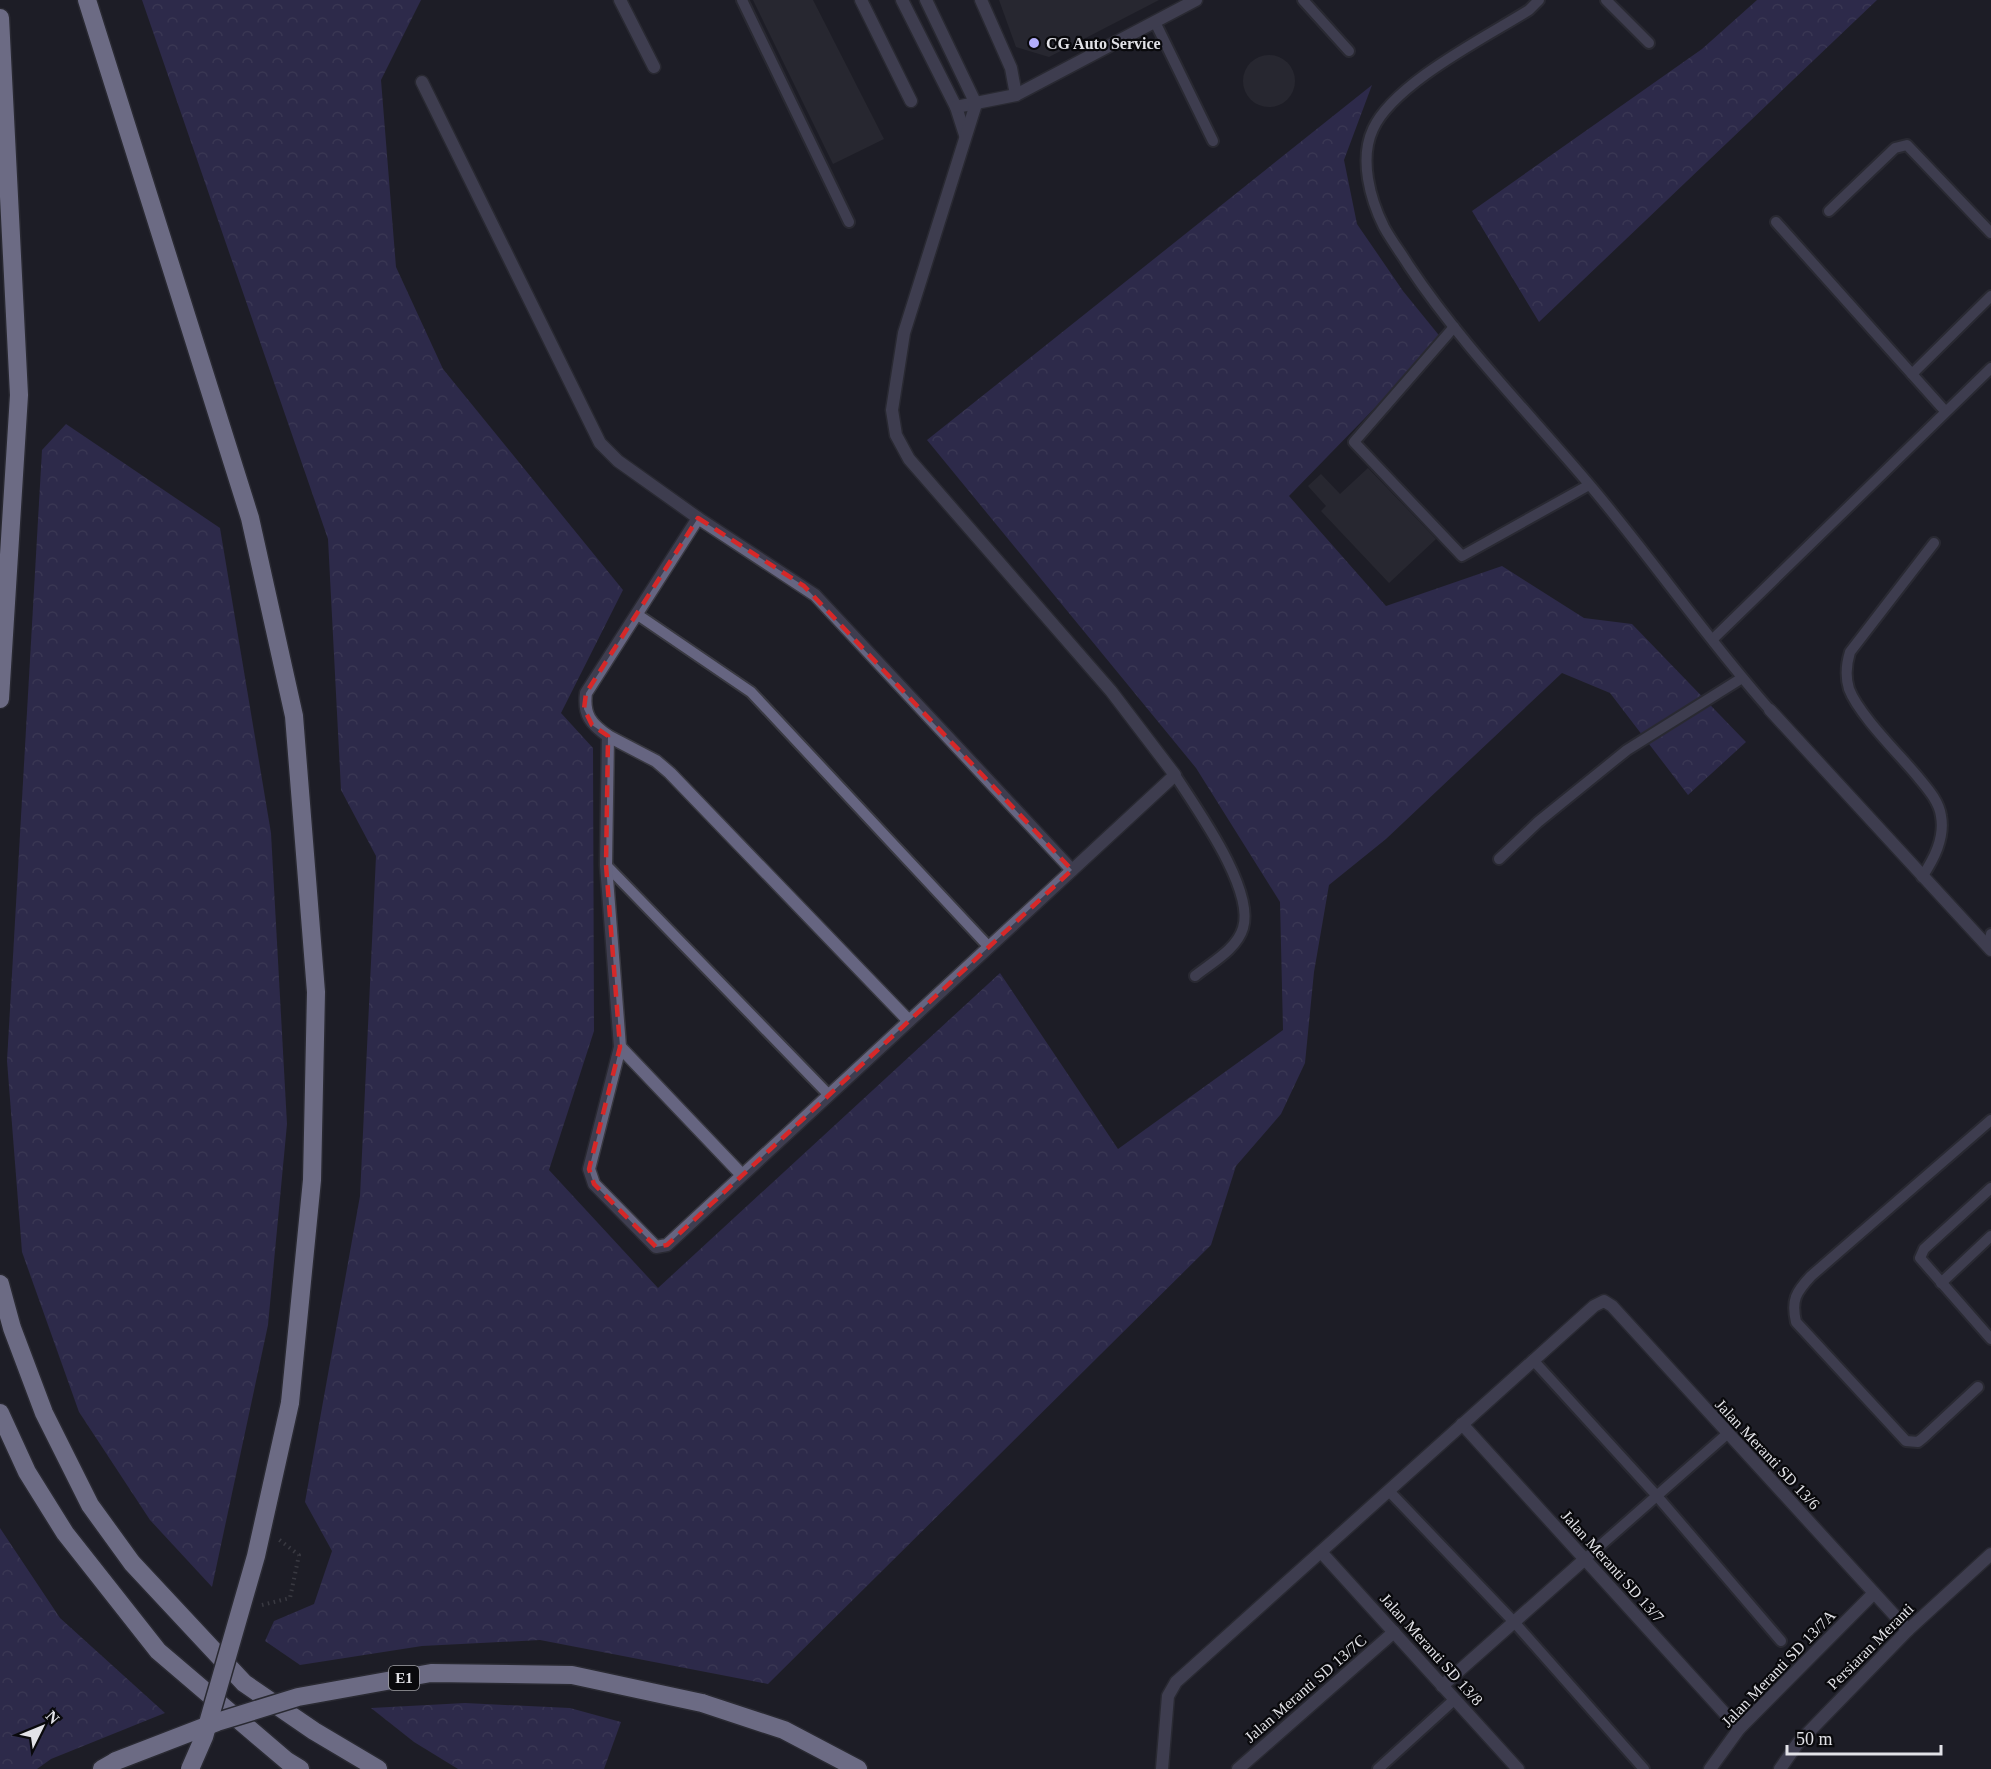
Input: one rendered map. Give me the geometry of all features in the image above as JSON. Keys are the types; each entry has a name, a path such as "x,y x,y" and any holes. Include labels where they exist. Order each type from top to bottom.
{"highway":[{"path":"87,0 250,518 294,716 316,992 312,1180 290,1403 263,1526 240,1611 204,1737 190,1769"},
{"path":"0,18 19,395 0,699"},
{"path":"0,1284 12,1328 44,1413 90,1505 132,1563 244,1683 314,1731 378,1769"},
{"path":"0,1413 27,1472 65,1533 158,1651 198,1688 286,1761 300,1769"},
{"name":"E1","path":"109,1765 217,1722 298,1697 431,1673 572,1675 702,1703 784,1730 858,1769"}],"street":[{"path":"620,0 654,67"},
{"path":"861,0 911,101"},
{"path":"902,0 956,107 965,135"},
{"path":"608,736 606,865 620,1047 589,1169 594,1184 656,1248 667,1245 1175,775 1111,691 909,459 896,435 892,410 904,333 976,104 926,0"},
{"path":"981,0 1011,68 1016,95"},
{"path":"956,107 1016,95 1196,0"},
{"path":"422,82 600,443 618,461 698,518 815,595 1072,870"},
{"path":"698,518 586,693 584,709 592,724 608,736 656,761 670,773 909,1021"},
{"path":"1770,710 1989,949"},
{"path":"620,1047 742,1175"},
{"name":"Jalan Meranti SD 13/6","path":"1533,1360 1594,1306 1604,1301 1612,1306 1908,1630"},
{"path":"1162,1769 1170,1688 1533,1360"},
{"name":"Jalan Meranti SD 13/7","path":"1462,1424 1739,1730"},
{"name":"Jalan Meranti SD 13/8","path":"1321,1552 1518,1769"},
{"name":"Persiaran Meranti","path":"1780,1769 1798,1743 1908,1630 1991,1554"},
{"path":"1442,1686 1585,1560"},
{"name":"Jalan Meranti SD 13/7A","path":"1710,1769 1739,1730 1874,1593"},
{"name":"Jalan Meranti SD 13/7C","path":"1238,1769 1394,1632"}],"lane":[{"path":"742,0 849,222"},
{"path":"1303,0 1348,51"},
{"path":"1539,0 1529,9 1425,75 1393,103 1373,129 1366,157 1370,194 1384,227 1426,292 1589,485 1770,710"},
{"path":"1606,0 1649,43"},
{"path":"1155,22 1213,141"},
{"path":"1828,211 1895,148 1907,145 1991,233"},
{"path":"1776,222 1945,411"},
{"path":"1912,374 1991,296"},
{"path":"1454,327 1354,442 1462,556 1589,485"},
{"path":"1713,639 1991,368"},
{"path":"1922,877 1935,858 1942,828 1941,814 1932,794 1859,706 1849,689 1845,668 1850,652 1934,543"},
{"path":"638,615 751,692 989,947"},
{"path":"1499,859 1538,822 1627,750 1742,678"},
{"path":"1175,775 1216,839 1240,888 1245,915 1243,930 1233,946 1194,976"},
{"path":"606,865 829,1095"},
{"path":"1989,949 1991,934"},
{"path":"1978,1387 1918,1442 1906,1441 1796,1322 1792,1305 1800,1287 1811,1276 1991,1120"},
{"path":"1991,1188 1924,1249 1920,1258 1991,1339"},
{"path":"1941,1283 1991,1236"},
{"path":"1533,1360 1657,1496 1781,1641"},
{"path":"1585,1560 1727,1434"},
{"path":"1389,1491 1514,1622 1644,1769"},
{"path":"1377,1769 1455,1699"}],"path":[{"path":"240,1611 290,1598 299,1555 263,1526"}],"highlighted area":[{"path":"698,518 804,586 1072,870 667,1245 656,1247 594,1184 589,1169 620,1047 606,865 608,736 592,725 584,709 586,693"}],"green space":[{"path":"142,0 421,0 381,80 396,267 443,369 623,590 561,713 593,748 594,1031 549,1170 658,1288 1000,973 1118,1149 1283,1030 1280,902 1196,768 927,440 1372,85 1344,160 1357,224 1403,291 1442,339 1289,496 1386,606 1502,566 1584,618 1632,624 1746,742 1688,795 1610,693 1562,673 1386,839 1329,885 1314,972 1305,1063 1281,1114 1236,1166 1211,1245 768,1684 540,1640 422,1646 300,1665 265,1641 274,1621 314,1604 332,1551 305,1502 360,1196 376,856 341,790 328,539"},
{"path":"1757,0 1877,0 1539,322 1472,211 1702,49"},
{"path":"66,424 220,528 271,833 287,1124 268,1325 212,1587 150,1520 79,1412 22,1252 7,1061 42,450"},
{"path":"0,1528 60,1618 165,1713 51,1759 37,1769 0,1769"},
{"path":"465,1703 570,1708 621,1722 604,1769 458,1769 414,1742 371,1708"}],"building":[{"path":"753,0 813,0 884,139 833,164"},
{"path":"999,0 1159,0 1049,57 1016,47"},
{"path":"1269,55 1279,57 1287,63 1293,71 1295,81 1293,91 1287,99 1279,105 1269,107 1259,105 1251,99 1245,91 1243,81 1245,71 1251,63 1259,57"},
{"path":"1368,468 1436,539 1389,583 1321,511 1326,506 1308,486 1321,474 1340,494"}],"place":[{"name":"CG Auto Service","path":"1034,43"}]}
